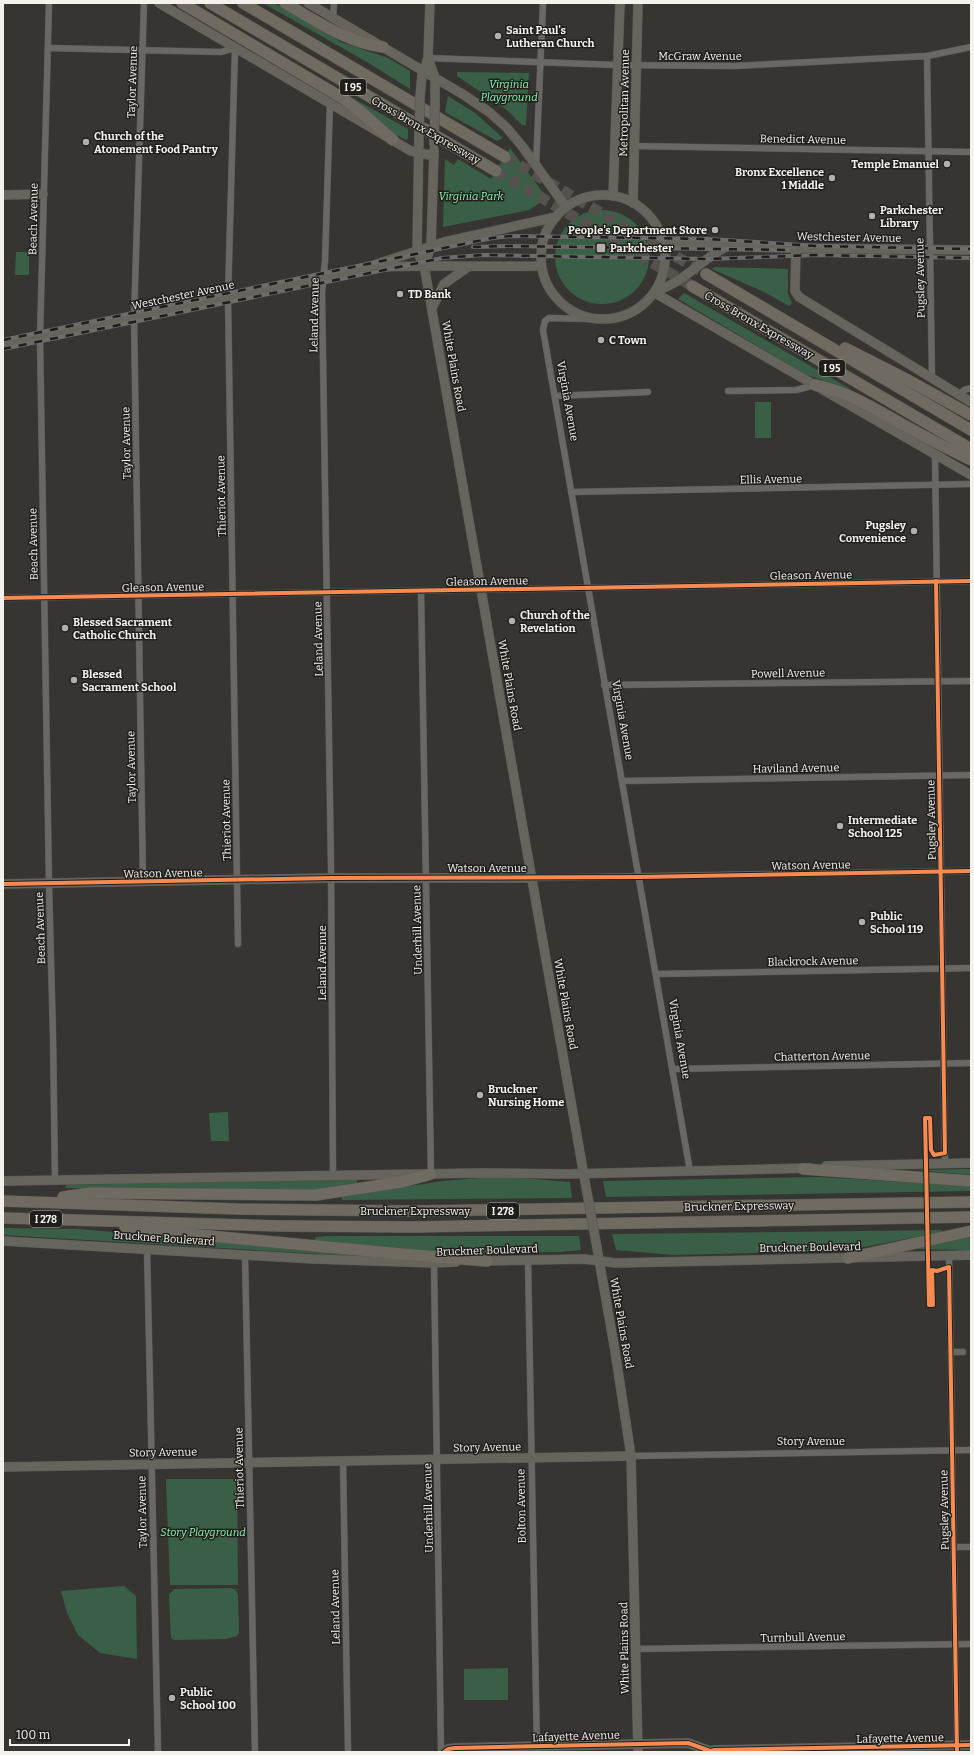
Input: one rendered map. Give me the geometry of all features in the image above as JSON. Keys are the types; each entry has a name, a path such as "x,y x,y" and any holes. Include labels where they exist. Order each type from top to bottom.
{"highway":[{"path":"182,3 344,99 393,140"},
{"name":"Cross Bronx Expressway","path":"210,3 496,171"},
{"name":"Cross Bronx Expressway","path":"243,3 505,156"},
{"path":"285,3 344,36 362,43 383,47"},
{"name":"Cross Bronx Expressway","path":"706,274 971,430"},
{"name":"Cross Bronx Expressway","path":"692,286 971,449"},
{"path":"752,302 908,380 971,415"},
{"path":"816,384 836,389 853,396 914,431 971,460"},
{"path":"803,1169 971,1181"},
{"path":"35,1201 90,1193 316,1195 402,1182 431,1174"},
{"name":"Bruckner Expressway","path":"3,1201 253,1209 400,1211 971,1202"},
{"name":"Bruckner Expressway","path":"3,1218 281,1226 428,1227 971,1217"},
{"path":"89,1220 154,1231 487,1261"},
{"path":"848,1258 971,1231"}],"main road":[{"path":"159,3 393,140 419,154 434,156"},
{"path":"308,3 436,78 481,106 498,119 536,166 566,207"},
{"path":"416,252 420,97 423,71 428,58 430,3"},
{"name":"Metropolitan Avenue","path":"613,196 620,3"},
{"name":"Metropolitan Avenue","path":"633,203 638,3"},
{"path":"424,265 431,247 436,78 428,58"},
{"path":"3,194 43,194"},
{"path":"613,196 633,203 652,219 659,230 664,244 665,267 662,279 655,292 643,306 628,314 611,319 592,319 573,312 560,302 547,285 541,266 541,252 547,230 556,217 566,207 588,197 613,196"},
{"name":"Westchester Avenue","path":"3,344 134,318 325,277 368,267 461,237 556,217"},
{"name":"Westchester Avenue","path":"664,244 796,248 971,250"},
{"path":"655,292 678,282 698,265 727,246"},
{"path":"796,248 795,291 797,296 971,402"},
{"name":"White Plains Road","path":"416,252 424,265 432,308 615,1351 631,1456 638,1748"},
{"name":"Westchester Avenue","path":"368,267 424,265 468,267 541,266"},
{"path":"432,308 444,284 468,267"},
{"path":"655,292 971,475"},
{"name":"Watson Avenue","path":"3,884 331,878 532,878"},
{"path":"3,1181 333,1175 584,1174 803,1169 830,1166 971,1163"},
{"name":"Bruckner Boulevard","path":"3,1241 147,1248 245,1255 434,1263 584,1259 616,1263 971,1255"},
{"name":"Story Avenue","path":"3,1467 631,1456"},
{"name":"Lafayette Avenue","path":"442,1752 448,1749 456,1748 638,1748 688,1743 708,1751 957,1749 971,1745"}],"street":[{"name":"Beach Avenue","path":"50,3 43,194 40,337 48,884 53,1036 55,1180"},
{"name":"Taylor Avenue","path":"143,882 134,318 144,3"},
{"path":"333,18 334,3"},
{"path":"536,166 543,3"},
{"name":"McGraw Avenue","path":"428,58 541,61 636,66 748,66 927,56 971,47"},
{"path":"48,48 221,52 235,48"},
{"name":"Thieriot Avenue","path":"235,48 228,297 238,944"},
{"name":"Pugsley Avenue","path":"927,56 932,379"},
{"name":"Leland Avenue","path":"330,103 325,277 322,294 326,441 333,1175"},
{"name":"Benedict Avenue","path":"634,146 971,152"},
{"name":"Virginia Avenue","path":"592,319 552,317 545,322 543,330 690,1171"},
{"path":"728,391 796,390 816,384"},
{"path":"960,396 964,390 971,388"},
{"path":"555,396 648,392"},
{"name":"Pugsley Avenue","path":"935,454 934,485 940,775 945,1164"},
{"name":"Ellis Avenue","path":"571,492 971,484"},
{"name":"Gleason Avenue","path":"3,598 971,581"},
{"name":"Underhill Avenue","path":"421,591 431,1174"},
{"name":"Powell Avenue","path":"604,685 971,681"},
{"name":"Haviland Avenue","path":"622,781 971,775"},
{"name":"Watson Avenue","path":"532,878 971,871"},
{"name":"Blackrock Avenue","path":"656,974 971,968"},
{"name":"Chatterton Avenue","path":"673,1069 971,1063"},
{"name":"Taylor Avenue","path":"147,1248 158,1752"},
{"name":"Thieriot Avenue","path":"245,1255 254,1752"},
{"name":"Pugsley Avenue","path":"949,1255 957,1749"},
{"name":"Bolton Avenue","path":"528,1260 530,1458 537,1749"},
{"name":"Underhill Avenue","path":"434,1263 442,1752"},
{"path":"950,1352 962,1352"},
{"name":"Story Avenue","path":"631,1456 971,1450"},
{"name":"Leland Avenue","path":"343,1461 348,1752"},
{"path":"953,1547 971,1547"},
{"name":"Turnbull Avenue","path":"636,1650 971,1644"}],"green space":[{"path":"263,3 274,3 341,42 388,58 410,71 410,89 367,62"},
{"name":"Virginia Playground","path":"457,72 529,73 526,125 522,125 507,110 457,76"},
{"path":"333,87 408,129 408,138 406,140 391,132"},
{"path":"448,96 475,113 503,138 497,141 445,112"},
{"name":"Virginia Park","path":"510,148 547,198 529,210 443,227 445,159 454,165 458,159 491,179"},
{"path":"602,210 620,214 635,224 645,239 649,257 645,275 635,290 620,300 602,304 584,300 569,290 559,275 555,257 559,239 569,224 584,214"},
{"path":"16,252 29,252 29,275 15,275"},
{"path":"714,267 788,269 788,294 792,303 789,306 766,293 712,269"},
{"path":"684,293 852,390 807,375 678,299"},
{"path":"755,402 771,402 771,438 755,438"},
{"path":"228,1112 229,1141 211,1141 209,1113"},
{"path":"971,1169 971,1175 916,1170"},
{"path":"819,1177 971,1186 971,1191 606,1197 603,1181"},
{"path":"481,1178 522,1178 570,1182 572,1198 342,1200 342,1197 442,1181"},
{"path":"357,1179 357,1184 306,1193 65,1188 66,1185"},
{"path":"3,1228 79,1229 355,1254 355,1256 3,1235"},
{"path":"942,1230 942,1232 843,1251 673,1255 616,1250 612,1234"},
{"path":"579,1236 581,1250 560,1252 436,1253 314,1240 316,1237"},
{"path":"971,1237 971,1250 916,1249 923,1245"},
{"name":"Story Playground","path":"166,1479 237,1479 238,1585 170,1585"},
{"path":"124,1586 136,1596 137,1659 100,1653 78,1635 67,1613 61,1591"},
{"path":"231,1588 236,1590 238,1595 239,1633 237,1636 226,1639 174,1640 171,1638 169,1595 174,1589"},
{"path":"508,1668 508,1700 464,1700 464,1669"}],"tunnel":[{"path":"505,157 706,274"},
{"path":"496,171 692,286"}],"railway":[{"path":"3,340 492,238 510,236 709,239 817,246 971,249"},
{"path":"473,247 508,246 789,250"},
{"path":"3,349 442,258 483,255 709,259 817,255 971,258"}],"cycle path":[{"path":"936,581 945,1153 934,1155 931,1150 930,1118 925,1118 929,1305 933,1305 932,1270 937,1271 949,1267 957,1752"},
{"path":"3,598 971,581"},
{"path":"3,884 331,878 639,877 971,871"},
{"path":"444,1752 448,1749 455,1748 688,1743 710,1751"},
{"path":"706,1752 715,1750 971,1745"}],"place":[{"name":"Saint Paul's Lutheran Church","path":"498,36"},
{"name":"Church of the Atonement Food Pantry","path":"86,142"},
{"name":"Temple Emanuel","path":"947,164"},
{"name":"Bronx Excellence 1 Middle","path":"832,178"},
{"name":"Parkchester Library","path":"872,216"},
{"name":"People's Department Store","path":"715,230"},
{"name":"Parkchester","path":"601,248"},
{"name":"TD Bank","path":"400,294"},
{"name":"C Town","path":"601,340"},
{"name":"Pugsley Convenience","path":"914,531"},
{"name":"Church of the Revelation","path":"512,621"},
{"name":"Blessed Sacrament Catholic Church","path":"65,628"},
{"name":"Blessed Sacrament School","path":"74,680"},
{"name":"Intermediate School 125","path":"840,826"},
{"name":"Public School 119","path":"862,922"},
{"name":"Bruckner Nursing Home","path":"480,1095"},
{"name":"Public School 100","path":"172,1698"}]}
